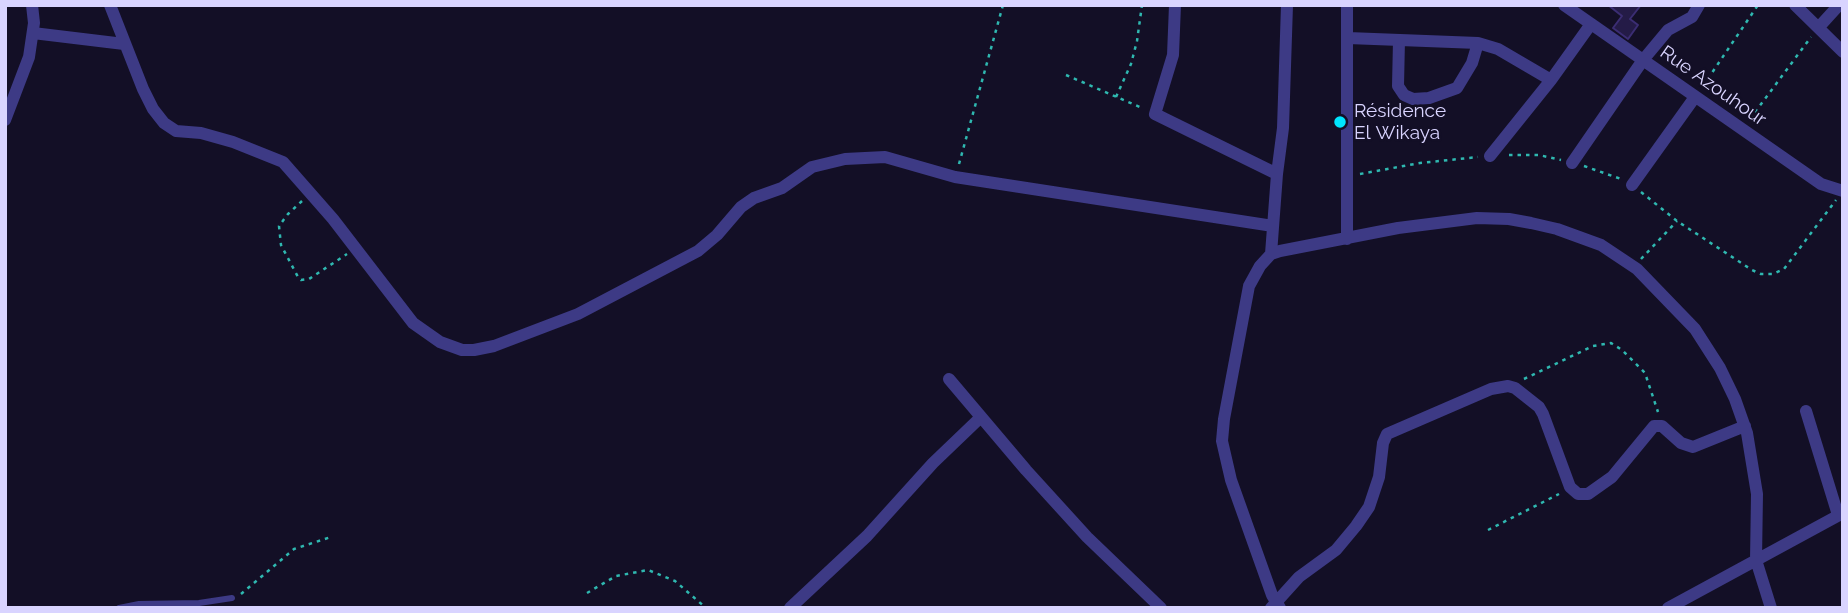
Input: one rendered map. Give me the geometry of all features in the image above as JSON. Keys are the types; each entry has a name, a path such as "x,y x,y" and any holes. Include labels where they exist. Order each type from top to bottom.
{"street":[{"path":"5,120 29,57 33,33 32,5"},
{"path":"110,5 143,89 163,123 176,131 201,133 267,153 283,162 311,193 413,323 449,346 474,350 494,346 578,314 698,251 741,207 754,198 782,188 812,167 836,161 878,156 956,177 1273,226"},
{"path":"1175,5 1173,55 1155,114 1277,174"},
{"path":"1271,254 1283,128 1287,5"},
{"path":"1347,5 1347,239"},
{"name":"Rue Azouhour","path":"1564,5 1821,184 1842,191"},
{"path":"1572,163 1643,60 1668,30 1692,17 1699,5"},
{"path":"1795,5 1843,52"},
{"path":"1819,27 1839,5"},
{"path":"1490,156 1551,80 1591,24"},
{"path":"33,33 124,44"},
{"path":"1348,38 1478,43 1498,49 1551,80"},
{"path":"1399,40 1398,86 1404,95 1413,99 1429,98 1457,88 1472,63 1478,43"},
{"path":"1632,185 1695,97"},
{"path":"1276,606 1231,480 1222,441 1249,286 1260,266 1271,254 1288,248 1449,220 1509,219 1578,235 1601,245 1634,267 1678,309 1707,346 1735,399 1745,426 1754,463 1757,494 1756,561 1771,608"},
{"path":"949,379 1087,537 1161,608"},
{"path":"1276,606 1299,578 1336,550 1369,507 1379,477 1383,443 1387,434 1491,388 1515,388 1544,414 1571,488 1583,495 1604,484 1651,428 1662,426 1681,443 1693,447 1745,426"},
{"path":"1668,608 1840,514 1806,411"},
{"path":"790,608 867,536 924,472 981,417"}],"lane":[{"path":"120,608 139,604 199,603 232,598"}],"path":[{"path":"956,177 1003,5"},
{"path":"1116,97 1131,64 1142,5"},
{"path":"1695,97 1758,5"},
{"path":"1742,130 1819,27"},
{"path":"1066,75 1155,114"},
{"path":"1346,177 1420,163 1490,156 1539,155 1615,176 1632,185 1677,221 1761,274 1773,274 1784,269 1842,191"},
{"path":"311,193 279,226 281,244 298,277 305,280 315,276 355,248"},
{"path":"1634,267 1677,221"},
{"path":"1508,386 1593,346 1611,343 1645,373 1662,426"},
{"path":"1488,530 1571,488"},
{"path":"232,598 251,587 294,549 331,537"},
{"path":"587,593 616,576 648,570 675,582 706,608"}],"building":[{"path":"1608,5 1641,5 1630,19 1638,25 1628,39 1613,28 1622,16"}],"place":[{"name":"Résidence El Wikaya","path":"1340,122"}]}
